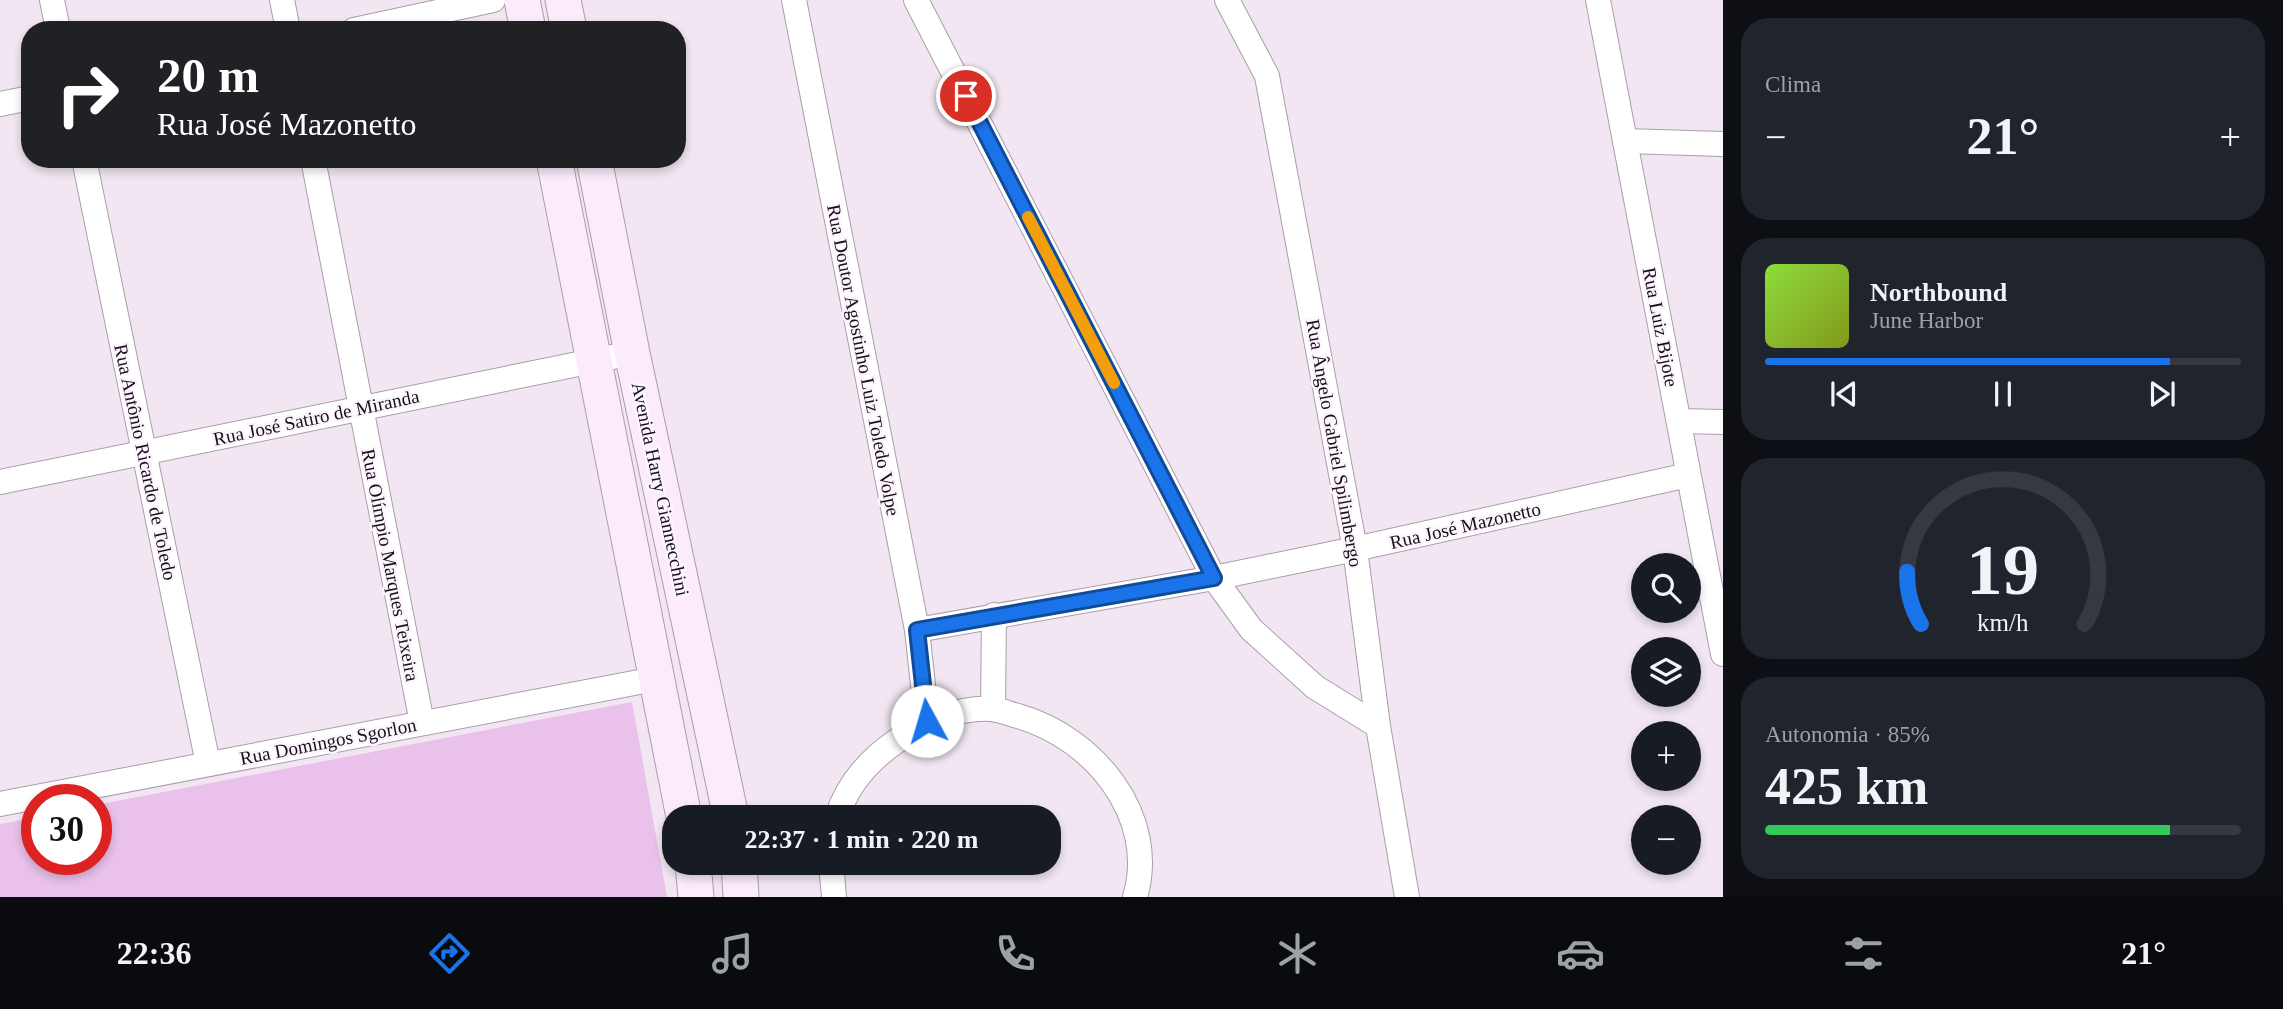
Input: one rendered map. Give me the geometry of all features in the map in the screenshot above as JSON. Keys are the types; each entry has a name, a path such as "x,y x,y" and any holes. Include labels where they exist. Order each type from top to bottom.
{"main road":[{"path":"522,0 526,21"},
{"path":"563,0 567,21"},
{"name":"Avenida Harry Giannecchini","path":"556,168 681,805"},
{"name":"Avenida Harry Giannecchini","path":"596,168 632,353 728,805"},
{"path":"694,875 696,897"},
{"path":"739,875 741,897"}],"street":[{"path":"52,0 56,21"},
{"path":"282,0 286,21"},
{"path":"396,21 494,0"},
{"name":"Rua Doutor Agostinho Luiz Toledo Volpe","path":"793,0 917,630 927,721"},
{"path":"916,0 1214,578 1251,629 1315,687 1378,726"},
{"name":"Rua Ângelo Gabriel Spilimbergo","path":"1227,0 1267,76 1356,549 1378,726 1407,897"},
{"name":"Rua Luiz Bijote","path":"1598,0 1688,475 1721,628 1723,654"},
{"path":"0,104 21,100"},
{"path":"1625,141 1723,144"},
{"name":"Rua Antônio Ricardo de Toledo","path":"86,168 208,764"},
{"name":"Rua Olímpio Marques Teixeira","path":"315,168 422,723"},
{"name":"Rua José Satiro de Miranda","path":"0,482 632,353"},
{"path":"1679,421 1723,422"},
{"name":"Rua José Mazonetto","path":"917,630 1214,578 1688,475"},
{"path":"993,709 994,615"},
{"name":"Rua Domingos Sgorlon","path":"0,804 655,679"},
{"path":"841,805 855,779 887,748 927,721 961,712 993,709 1033,720 1069,739 1102,766 1122,797 1138,836 1140,878 1135,897"},
{"path":"832,875 834,897"}],"shaded area":[{"path":"632,702 667,897 0,897 0,824 21,820 21,875 112,875 112,802"}],"slow traffic":[{"path":"1028,217 1114,383"}],"route":[{"path":"927,721 917,630 1214,578 966,96"}]}
